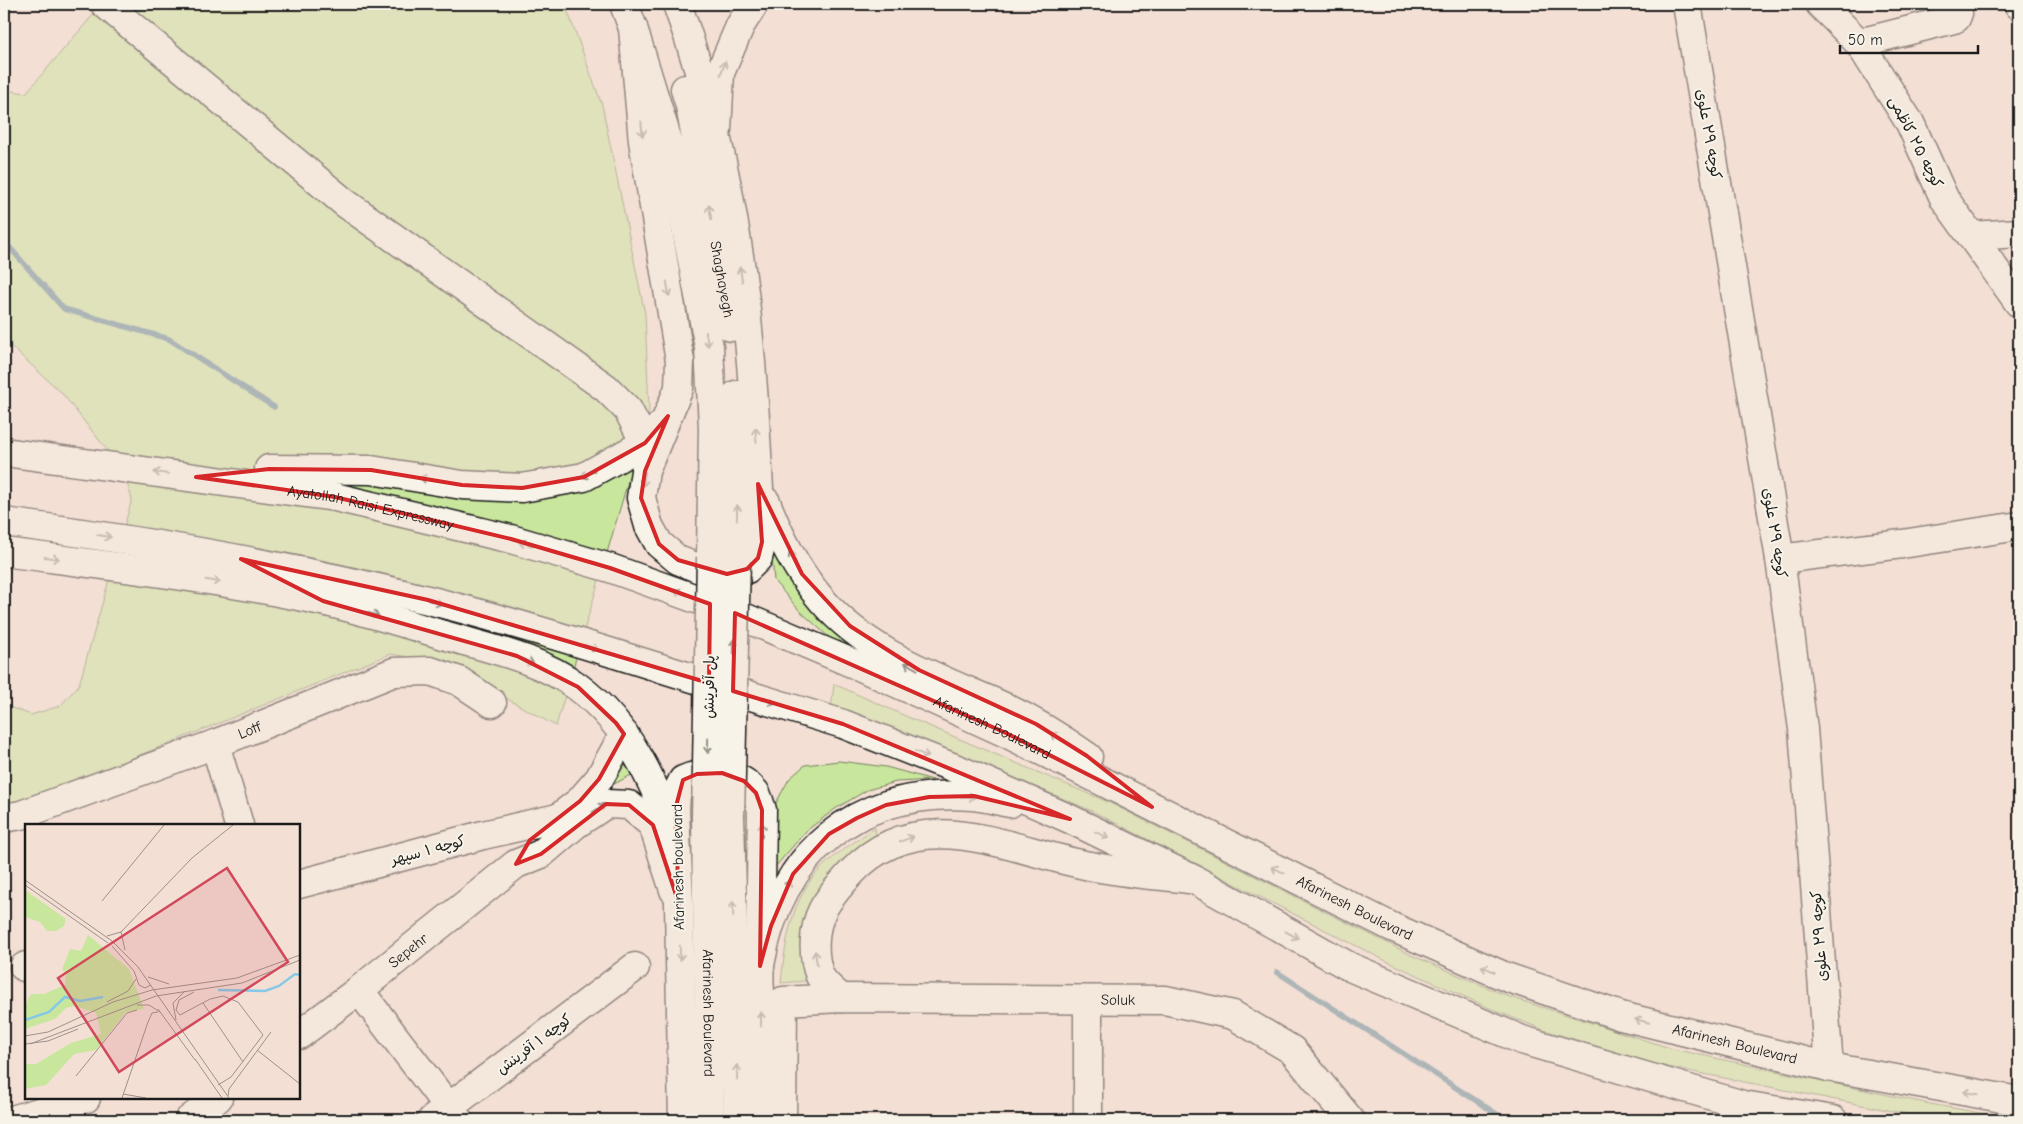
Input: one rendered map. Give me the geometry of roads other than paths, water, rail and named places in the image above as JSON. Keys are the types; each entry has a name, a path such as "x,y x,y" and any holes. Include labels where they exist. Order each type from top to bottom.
{"main road":[{"path":"105,4 345,203 606,388 628,410 645,443"},
{"name":"Shaghayegh","path":"659,4 690,106 734,344 738,471 724,559"},
{"path":"629,16 643,141 680,361 679,388 645,471 641,498 649,526 659,544 678,560 700,569 727,574 747,569 758,558 762,542 756,424 743,290 716,134 677,4"},
{"path":"716,134 720,73 740,26 754,4"},
{"name":"کوچه ۲۹ علوی","path":"1687,4 1780,559 1803,729 1829,1067"},
{"name":"کوچه ۲۵ کاظمی","path":"1820,4 1859,43 1910,123 1944,198 2019,302"},
{"path":"1859,43 1954,19 1958,13 1955,4"},
{"name":"Shaghayegh","path":"629,16 672,152 709,347 713,427 724,559"},
{"path":"1972,236 2019,233"},
{"path":"196,477 269,469 372,470 462,485 522,488 584,477 645,443 668,416"},
{"name":"Ayatollah Raisi Expressway","path":"4,452 334,497 511,539 610,568 727,610"},
{"path":"758,484 774,522 802,574 831,610 850,626 875,645 919,670 1002,706 1036,724 1087,756 1152,807"},
{"path":"4,522 84,532 241,559 428,600 534,629 852,727 962,771 1070,819 1195,880 1350,967 1522,1040 1743,1105 1833,1120"},
{"path":"1780,559 1902,544 2019,526"},
{"path":"4,552 200,578 323,601 517,656 578,687 616,723 649,774 676,845"},
{"path":"241,559 323,601"},
{"name":"پل آفرینش","path":"718,817 724,559"},
{"name":"Afarinesh Boulevard","path":"727,610 859,666 1006,733 1392,927 1506,977 1621,1016 1829,1067 2019,1101"},
{"name":"Lotf","path":"4,818 21,815 215,744 394,672 430,671 459,681 492,703"},
{"name":"Sepehr","path":"516,864 530,840 580,801 600,779 624,734"},
{"path":"215,744 239,824"},
{"name":"Afarinesh boulevard","path":"683,1120 676,794 683,780 697,774 722,773 744,781 756,793 762,810 760,966"},
{"path":"763,1120 760,966 770,926 793,874 829,834 857,818 886,805 929,797 974,796 1010,803 1070,819"},
{"name":"Sepehr","path":"300,1031 359,990 516,864 541,854 576,824 606,804 630,805 653,825 679,904"},
{"name":"Afarinesh Boulevard","path":"710,1120 718,817"},
{"name":"Afarinesh Boulevard","path":"718,817 738,1120"},
{"name":"کوچه ۱ سپهر","path":"300,884 483,835 558,818"},
{"path":"841,998 821,978 815,957 816,931 823,909 842,883 871,855 919,835 950,833 984,838 1091,866 1195,880"},
{"name":"کوچه ۱ آفرینش","path":"446,1116 635,967"},
{"path":"359,990 407,1050 446,1116"},
{"name":"Soluk","path":"782,1120 783,1001 841,998 1165,1000 1233,1015 1292,1050 1350,1120"},
{"path":"1088,1000 1088,1120"},
{"path":"12,1120 83,1099"},
{"path":"189,1120 217,1099"}],"waterway":[{"path":"4,241 64,309 169,339 274,407"},
{"path":"1277,972 1506,1120"}]}
